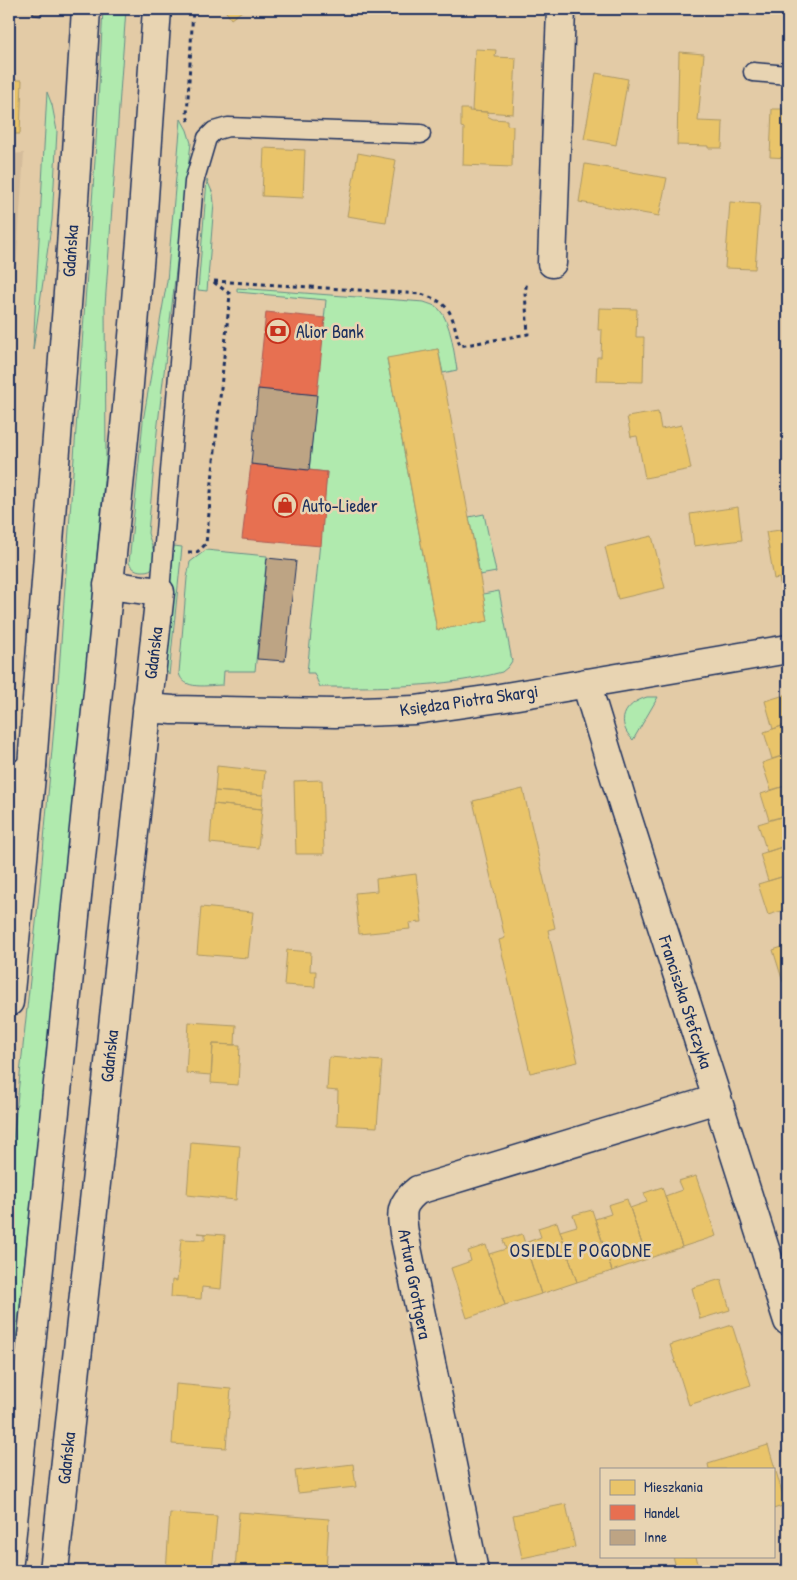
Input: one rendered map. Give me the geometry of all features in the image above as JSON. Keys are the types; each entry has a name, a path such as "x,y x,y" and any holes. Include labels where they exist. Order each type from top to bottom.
{"street":[{"name":"Gdańska","path":"9,1002 16,854 32,766 69,269 86,9"},
{"path":"9,1561 127,408 157,9"},
{"path":"552,263 560,9"},
{"path":"108,585 160,592"},
{"name":"Gdańska","path":"54,1571 160,592"},
{"name":"Księdza Piotra Skargi","path":"147,708 335,713 415,710 788,649"},
{"name":"Franciszka Stefczyka","path":"586,682 788,1321"},
{"path":"9,786 32,766"},
{"name":"Artura Grottgera","path":"474,1571 404,1233 401,1214 408,1198 418,1190 717,1099"}],"lane":[{"path":"753,72 788,75"},
{"path":"160,592 194,182 207,138 214,131 228,127 421,134"}],"path":[{"path":"212,281 421,294 443,302 450,311 460,346 528,334 525,294 528,276 535,264 552,263"}],"shaded area":[{"path":"24,153 9,375 9,154"}],"green space":[{"path":"103,9 126,9 105,306 106,459 66,878 9,1407 9,1179 40,885 59,671 95,160"},
{"path":"47,92 52,105 57,131 52,220 33,350"},
{"path":"181,119 191,143 157,432 148,533 155,562 149,570 140,571 134,569 129,563 143,421 167,281"},
{"path":"207,180 213,194 214,203 207,291 198,290"},
{"path":"237,288 424,302 437,308 443,315 451,338 457,370 443,373 438,349 387,359 437,630 488,621 483,594 499,591 512,661 502,672 435,684 366,687 320,687 314,673 307,673 327,472 309,470 326,300 237,292"},
{"path":"484,514 496,572 480,575 469,517"},
{"path":"174,546 182,547 169,675 165,668 163,654"},
{"path":"206,550 267,556 255,671 224,671 223,685 197,686 185,682 181,679 179,673 190,562"},
{"path":"647,697 658,697 633,740 624,727 623,720 628,709 633,704"}],"building: Mieszkania":[{"path":"224,9 245,9 231,19"},
{"path":"475,49 496,50 495,57 516,58 513,114 472,111"},
{"path":"679,52 704,54 698,121 723,122 722,148 677,145"},
{"path":"596,73 628,79 616,145 584,139"},
{"path":"9,80 22,80 20,134 9,134"},
{"path":"461,109 488,112 487,116 493,119 507,120 507,125 513,126 512,167 463,165 464,128 461,127"},
{"path":"772,109 788,109 788,158 770,157"},
{"path":"264,148 305,150 303,198 262,196"},
{"path":"358,153 396,160 386,222 347,216"},
{"path":"585,164 667,178 659,216 579,202"},
{"path":"730,202 760,204 755,269 725,268"},
{"path":"599,308 637,309 636,337 644,337 643,382 596,381 597,357 601,357 602,330 598,330"},
{"path":"438,349 488,621 437,630 387,358"},
{"path":"658,412 661,429 682,425 691,469 645,478 637,436 631,437 627,417"},
{"path":"738,507 742,540 694,546 690,514"},
{"path":"787,529 788,596 783,597 779,578 774,579 766,532"},
{"path":"652,536 665,588 618,599 605,547"},
{"path":"788,694 788,724 773,729 765,701"},
{"path":"788,724 788,754 772,759 764,732"},
{"path":"788,754 788,785 771,790 762,763"},
{"path":"217,766 265,771 263,795 215,791"},
{"path":"322,780 324,854 296,854 294,781"},
{"path":"788,785 788,815 769,820 761,794"},
{"path":"523,789 555,928 548,930 578,1062 530,1073 499,940 505,938 473,801"},
{"path":"215,791 263,795 262,809 213,804"},
{"path":"213,804 262,809 258,848 210,843"},
{"path":"788,815 788,845 767,852 758,824"},
{"path":"788,845 788,875 768,881 760,854"},
{"path":"416,874 422,922 409,923 410,929 359,934 355,893 377,891 376,879"},
{"path":"788,875 788,909 768,915 758,884"},
{"path":"201,907 253,912 248,958 197,954"},
{"path":"788,945 788,979 783,982 773,950"},
{"path":"287,950 311,952 310,971 316,971 315,987 284,985"},
{"path":"189,1022 236,1025 235,1045 213,1044 211,1075 186,1073"},
{"path":"213,1044 240,1045 238,1085 211,1083"},
{"path":"329,1057 382,1061 377,1127 337,1125 338,1091 327,1090"},
{"path":"191,1142 240,1146 236,1200 187,1195"},
{"path":"696,1176 716,1236 682,1247 665,1196 682,1190 678,1181"},
{"path":"662,1187 682,1247 647,1259 630,1208 647,1202 644,1193"},
{"path":"627,1199 647,1259 612,1271 595,1219 611,1214 608,1205"},
{"path":"592,1210 612,1271 577,1282 560,1231 577,1226 573,1215"},
{"path":"557,1222 577,1282 541,1294 525,1243 541,1237 538,1228"},
{"path":"198,1233 225,1235 221,1289 202,1287 201,1299 171,1297 172,1280 177,1281 181,1239 205,1240 205,1234"},
{"path":"522,1234 541,1294 505,1305 489,1254 506,1249 503,1240"},
{"path":"486,1245 505,1305 467,1318 451,1268 471,1261 468,1251"},
{"path":"721,1279 730,1310 700,1319 692,1288"},
{"path":"732,1325 751,1385 689,1405 670,1345"},
{"path":"176,1384 231,1389 226,1448 172,1444"},
{"path":"768,1445 786,1505 774,1509 774,1468 709,1468 708,1464"},
{"path":"353,1464 356,1487 298,1493 295,1471"},
{"path":"566,1504 575,1547 522,1558 513,1515"},
{"path":"239,1512 329,1519 326,1571 235,1571"},
{"path":"170,1513 217,1516 212,1571 166,1571"},
{"path":"674,1558 697,1558 700,1571 677,1571"}],"building: Handel":[{"path":"266,312 325,318 317,395 258,389"},
{"name":"Auto-Lieder","path":"251,464 327,472 321,546 242,539"}],"building: Inne":[{"path":"33,9 41,9 41,16 33,15"},
{"path":"258,389 317,395 309,470 251,464"},
{"path":"267,558 296,561 285,661 257,659"}],"place":[{"name":"Alior Bank","path":"278,331"},
{"name":"Auto-Lieder","path":"285,505"}],"district":[{"name":"OSIEDLE POGODNE","path":"581,1250"}]}
